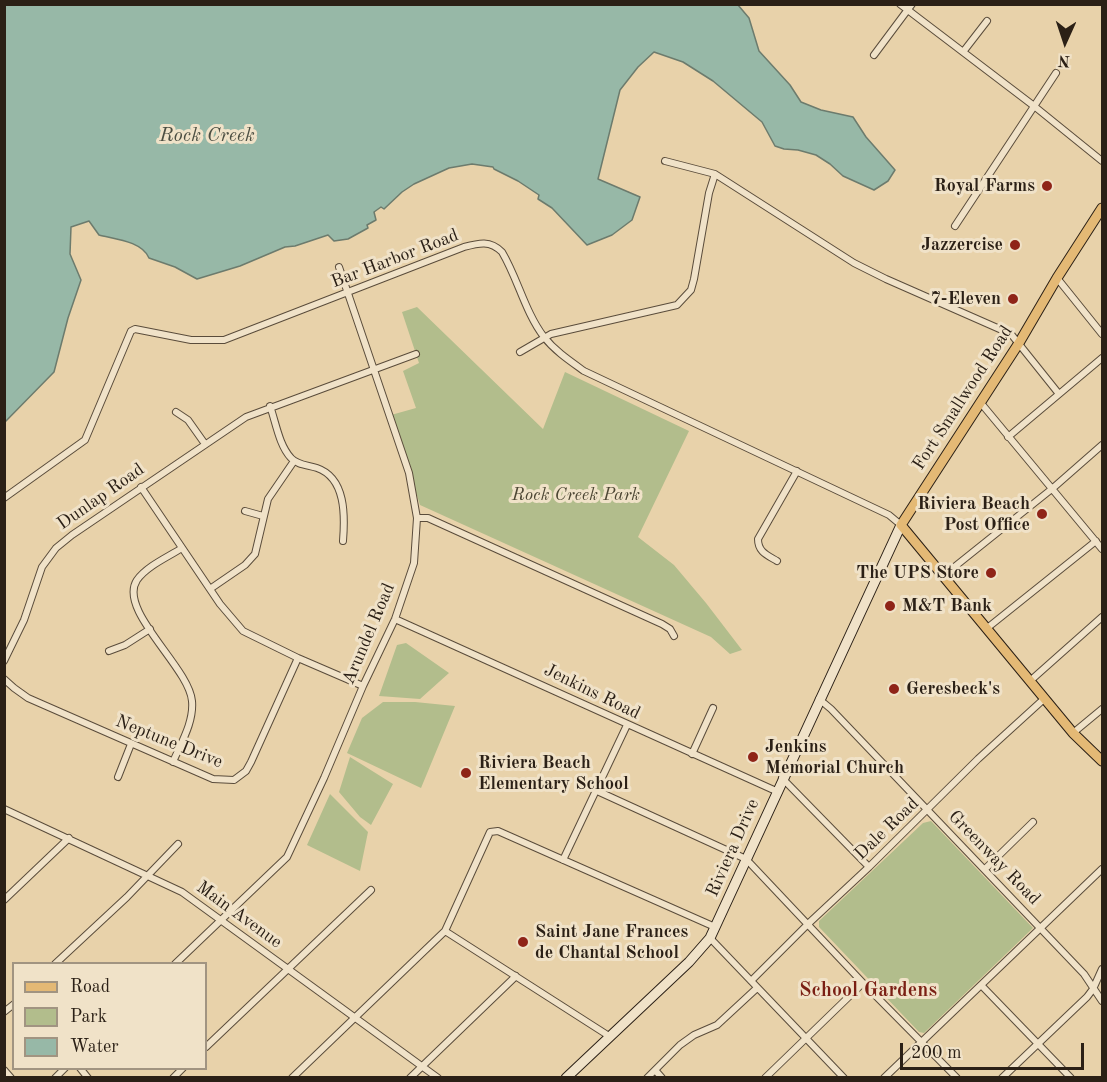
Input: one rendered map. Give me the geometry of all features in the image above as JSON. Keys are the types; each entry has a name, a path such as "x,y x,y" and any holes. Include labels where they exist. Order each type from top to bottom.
{"main road":[{"name":"Fort Smallwood Road","path":"901,525 1019,343 1102,208"},
{"path":"901,525 1073,733 1102,761"}],"street":[{"path":"900,4 910,8 1102,162"},
{"path":"874,56 910,8"},
{"path":"963,52 987,21"},
{"path":"955,226 1056,72"},
{"path":"665,160 715,174 854,262 886,279 1011,334 1059,394"},
{"path":"520,352 551,334 677,305 685,299 694,279 715,174"},
{"name":"Bar Harbor Road","path":"4,498 85,440 130,331 135,329 191,340 224,340 464,248 486,243 496,246 502,252 532,318 545,338 563,357 584,371 888,515 901,525"},
{"name":"Arundel Road","path":"176,962 287,856 395,620 414,563 417,518 409,473 339,267"},
{"path":"1057,278 1102,334"},
{"name":"Dunlap Road","path":"4,661 24,620 42,567 72,535 246,417 270,406 416,354"},
{"path":"1008,437 1102,358"},
{"path":"980,402 1102,549"},
{"path":"270,406 288,456 294,461 319,469 333,479 343,511 343,542"},
{"path":"176,412 188,420 205,444"},
{"path":"943,576 1053,488 1102,445"},
{"path":"210,589 245,565 255,554 268,499 294,461"},
{"path":"777,561 762,553 758,546 758,539 797,471"},
{"path":"141,487 210,589 243,632 363,686"},
{"path":"245,511 263,516"},
{"path":"417,518 428,518 641,614 670,629 674,636"},
{"name":"Riviera Drive","path":"566,1077 689,962 710,939 776,791 901,525"},
{"path":"986,629 1096,541"},
{"path":"173,762 192,715 191,693 180,672 134,602 134,587 146,572 182,548"},
{"path":"1029,681 1102,617"},
{"name":"Jenkins Road","path":"395,620 519,673 627,725 776,791"},
{"path":"110,651 150,629"},
{"name":"Neptune Drive","path":"4,679 30,698 131,744 213,779 234,780 251,762 298,658"},
{"name":"Dale Road","path":"751,981 928,811 978,759 1045,698"},
{"name":"Greenway Road","path":"819,699 1041,928 1084,974 1102,1001"},
{"path":"692,754 713,708"},
{"path":"1073,733 1102,709"},
{"path":"563,860 627,725"},
{"path":"118,777 131,744"},
{"path":"782,778 869,867"},
{"path":"595,790 746,859 809,923 863,983 957,1077"},
{"name":"Main Avenue","path":"4,809 182,892 438,1077"},
{"path":"985,869 1033,822"},
{"path":"292,1077 445,931 490,832 498,831 715,927"},
{"path":"4,900 69,838"},
{"path":"56,962 149,875 178,844"},
{"path":"884,1077 1102,869"},
{"path":"207,1046 371,890"},
{"path":"445,931 609,1036"},
{"path":"710,939 844,1077"},
{"path":"1002,1077 1093,989 1102,969"},
{"path":"410,1077 516,976"},
{"path":"765,1077 863,983"},
{"path":"981,985 1071,1077"},
{"path":"647,1077 694,1035 717,1025 757,988"},
{"path":"4,1070 11,1077"},
{"path":"655,1070 662,1077"}],"green space":[{"name":"Rock Creek Park","path":"417,307 543,429 565,372 689,431 638,537 674,565 742,650 730,654 711,637 420,505 391,415 416,408 403,371 419,363 402,312"},
{"path":"406,643 449,673 420,699 379,696 397,645"},
{"path":"383,702 455,706 421,788 347,753 362,718"},
{"path":"350,757 393,784 371,825 360,817 339,792"},
{"path":"330,794 368,832 360,871 307,845"},
{"path":"931,821 1033,928 924,1033 919,1032 819,927 819,921 923,823"}],"water":[{"name":"Rock Creek","path":"5,4 738,5 749,18 759,51 790,85 801,102 821,110 853,117 866,137 895,170 888,181 874,190 843,176 816,155 775,146 762,122 713,81 683,62 654,52 638,67 620,90 598,179 640,197 632,220 612,235 587,245 552,208 538,199 539,195 493,167 472,164 449,168 414,184 384,209 381,207 374,212 376,220 367,225 368,228 348,239 334,241 328,235 285,247 240,266 197,279 175,267 149,258 134,244 99,235 89,221 71,227 70,254 81,280 54,372 5,422"}],"place":[{"name":"Royal Farms","path":"1047,186"},
{"name":"Jazzercise","path":"1015,245"},
{"name":"7-Eleven","path":"1013,299"},
{"name":"Riviera Beach Post Office","path":"1042,514"},
{"name":"The UPS Store","path":"991,573"},
{"name":"M&T Bank","path":"890,606"},
{"name":"Geresbeck's","path":"894,689"},
{"name":"Jenkins Memorial Church","path":"753,757"},
{"name":"Riviera Beach Elementary School","path":"466,773"},
{"name":"Saint Jane Frances de Chantal School","path":"523,942"}],"district":[{"name":"School Gardens","path":"868,991"}]}
